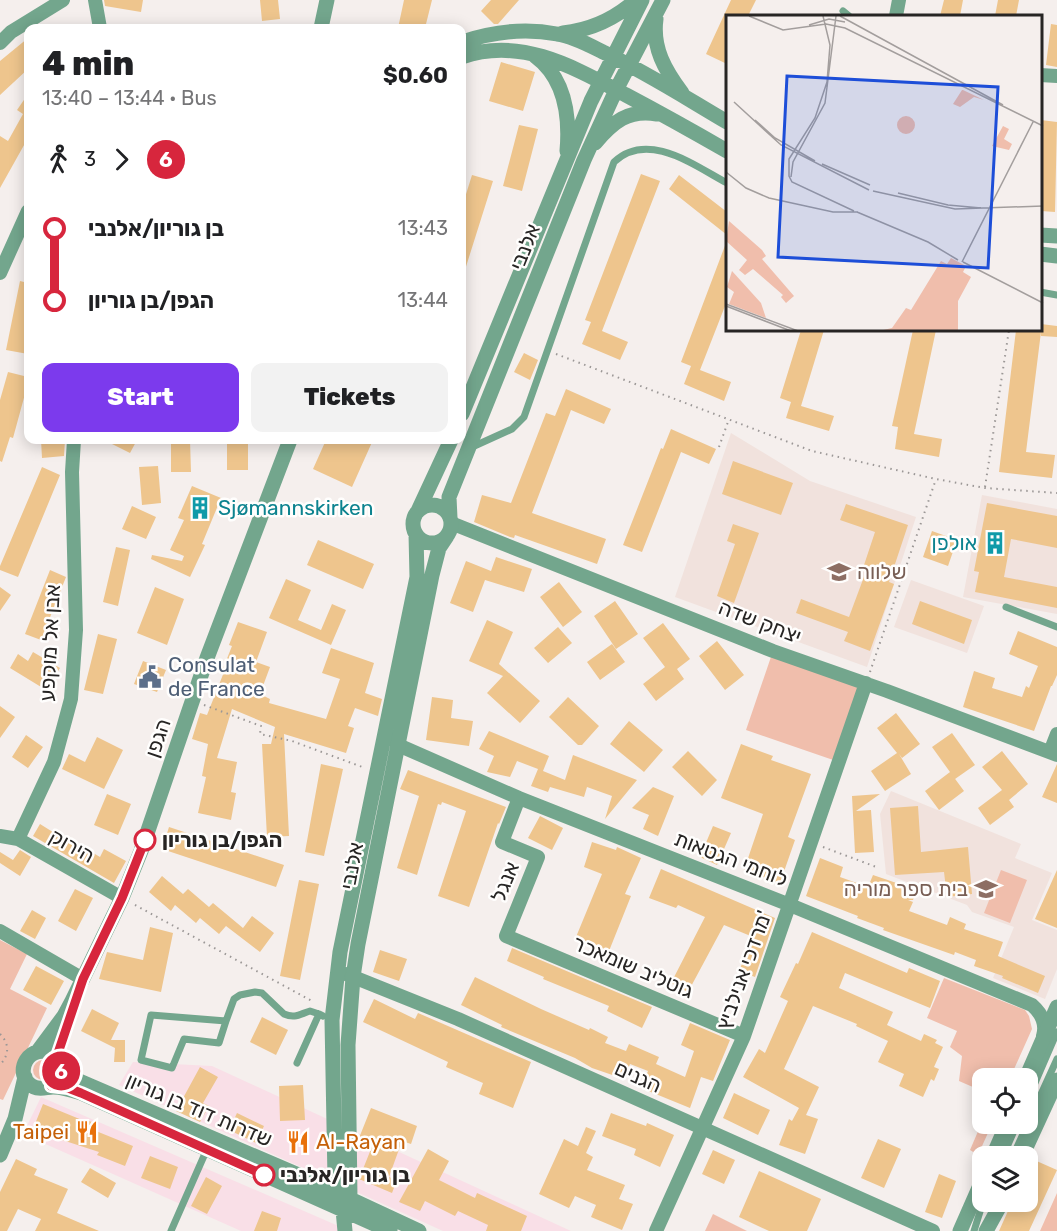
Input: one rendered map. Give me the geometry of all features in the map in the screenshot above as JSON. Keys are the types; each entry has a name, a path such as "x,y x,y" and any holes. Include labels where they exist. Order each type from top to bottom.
{"street":[{"path":"0,43 11,32 63,0"},
{"path":"95,0 99,24"},
{"path":"322,24 327,0"},
{"path":"559,34 583,30 601,23 636,0"},
{"name":"אלנבי","path":"466,404 601,80 642,0"},
{"path":"896,15 899,0"},
{"path":"660,4 655,37 657,47 667,72 686,98"},
{"name":"אלנבי","path":"343,1201 348,1045 353,977 432,575 449,526 449,497 584,160 616,90 660,4"},
{"path":"466,41 528,31 574,38 629,65 726,121"},
{"path":"466,56 479,51 497,50 530,53 559,61 601,80 726,150"},
{"path":"530,53 547,65 562,94 567,130 565,165"},
{"path":"1042,75 1057,76"},
{"path":"584,160 606,132 630,115 643,112 665,116"},
{"path":"0,273 24,220"},
{"path":"1042,235 1057,236"},
{"path":"1042,254 1057,256"},
{"name":"אבן אל מוקפע","path":"18,839 54,762 71,699 76,630 72,472 74,444"},
{"name":"הגפן","path":"38,1051 64,1016 122,898 141,851 192,700 287,444"},
{"name":"אלנבי","path":"345,1231 343,1201 334,1146 326,1017 417,577 416,534 413,522 450,444"},
{"path":"416,534 425,542 441,542 449,526 445,510 435,505 429,505 418,511"},
{"name":"יצחק שדה","path":"449,526 763,647 1054,753"},
{"name":"מרדכי אנילביץ'","path":"656,1231 744,1036 866,683"},
{"path":"388,717 390,730 398,745"},
{"path":"1054,753 1057,734"},
{"name":"לוחמי הגטאות","path":"398,745 519,798 790,905 1032,1005 1038,1010 1043,1020 1044,1031 1039,1048"},
{"name":"אנגל","path":"506,936 538,857 502,842 519,798"},
{"name":"הירוק","path":"0,836 18,839 122,898"},
{"path":"0,931 83,979"},
{"name":"גוטליב שומאכר","path":"506,936 744,1036"},
{"path":"339,952 344,971 353,977"},
{"name":"הגנים","path":"353,977 458,1019 933,1231"},
{"name":"הגפן","path":"59,1063 83,979"},
{"path":"1030,1068 1057,1007"},
{"path":"0,1155 15,1119 25,1077 24,1064 27,1058 38,1051 51,1052 59,1063 59,1079 44,1087 15,1119"},
{"name":"שדרות דוד בן גוריון","path":"59,1063 72,1078 303,1178 388,1230"},
{"path":"25,1077 28,1082 44,1087"},
{"path":"1027,1146 1057,1080"},
{"name":"שדרות דוד בן גוריון","path":"44,1087 68,1088 207,1149 419,1231"},
{"path":"303,1178 312,1176 323,1169 334,1146"},
{"path":"960,1231 972,1204"},
{"path":"986,1231 996,1212"},
{"path":"365,1231 388,1230"}],"lane":[{"path":"466,452 512,429 524,417 614,162 622,155 641,149 653,149 669,152 726,182"},
{"path":"1042,292 1057,295"},
{"path":"1006,607 1057,627"},
{"path":"226,1021 151,1014 141,1060 172,1068 183,1039 219,1043 234,999 240,995 255,992 262,993 289,1016 301,1016 310,1011 326,1017 343,1031 348,1045"},
{"path":"297,1063 326,1017"},
{"path":"1038,1077 1057,1032"},
{"path":"1018,1146 1057,1059"},
{"path":"171,1231 207,1149"},
{"path":"974,1231 980,1212"},
{"path":"980,1231 989,1212"}],"path":[{"path":"985,488 1009,332"},
{"path":"548,351 812,451 985,488 1057,493"},
{"path":"719,447 729,419"},
{"path":"866,683 936,479"},
{"path":"192,700 261,726 260,734 292,741 376,772"},
{"path":"812,842 879,868"},
{"path":"122,898 312,1001"},
{"path":"0,1034 7,1045 5,1059 0,1065"}],"shaded area":[{"path":"731,433 810,481 916,517 867,667 675,597"},
{"path":"982,495 1057,509 1057,614 963,597"},
{"path":"911,580 984,606 967,653 894,627"},
{"path":"773,651 866,683 839,762 746,730"},
{"name":"בית ספר מוריה","path":"891,791 1021,844 1015,858 1052,873 1032,920 1057,930 1057,969 1045,999 993,978 1014,927 972,912 967,905 886,874 880,814"},
{"path":"1001,870 1027,880 1010,923 984,913"},
{"path":"0,940 27,954 10,989 47,1008 3,1100 0,1099"},
{"path":"944,978 1025,1010 1032,1029 1014,1068 972,1068 972,1087 959,1081 962,1056 950,1047 957,1031 927,1018"},
{"path":"43,1060 50,1063 53,1070 50,1077 43,1080 36,1077 33,1070 36,1063"},
{"path":"133,1062 212,1066 571,1231 443,1231 119,1085"},
{"path":"41,1097 350,1231 241,1231 23,1134"},
{"path":"977,1134 987,1134 982,1146 972,1146 972,1151 970,1150"},
{"path":"1057,1193 1057,1231 1040,1231"},
{"path":"713,1214 747,1231 705,1231"}],"building":[{"path":"104,0 143,0 141,12 105,6"},
{"path":"260,0 278,0 280,19 262,21"},
{"path":"404,0 432,0 426,24 399,24"},
{"path":"491,0 519,0 498,24 494,24 481,11"},
{"path":"731,0 756,0 748,15 726,15 726,64 706,54"},
{"path":"944,0 963,0 960,15 940,15"},
{"path":"998,0 1019,0 1016,15 995,15"},
{"path":"1051,24 1057,25 1057,67 1046,65"},
{"path":"24,41 24,73 0,95 0,61"},
{"path":"501,62 535,72 523,111 489,101"},
{"path":"24,100 24,145 0,188 0,136 8,141 23,114 17,110"},
{"path":"1042,120 1057,122 1055,212 1042,211"},
{"path":"519,125 538,129 522,191 503,186"},
{"path":"641,174 660,181 602,331 628,342 620,360 582,344 591,322 585,320"},
{"path":"472,175 493,181 466,267 466,194"},
{"path":"679,175 726,211 726,234 669,189"},
{"path":"726,243 726,304 700,370 731,382 724,401 684,384 691,366 681,362"},
{"path":"20,281 24,282 24,353 6,350"},
{"path":"1042,324 1057,326 1057,337 1041,336"},
{"path":"800,332 823,332 801,406 834,416 829,431 786,418 791,402 780,398"},
{"path":"913,332 936,332 914,434 942,439 939,457 895,449 898,427 892,426"},
{"path":"1016,332 1041,332 1026,452 1055,455 1052,478 999,472"},
{"path":"524,353 538,360 530,380 514,372"},
{"path":"8,372 24,376 24,398 13,438 10,437 2,462 0,461 0,400"},
{"path":"566,389 611,409 604,424 571,410 532,513 606,539 597,564 515,535 514,538 510,537 474,522 482,495 511,503 546,413 555,416"},
{"path":"671,429 716,449 709,464 681,452 642,552 623,545 661,448 663,449"},
{"path":"41,444 65,444 64,456 42,458"},
{"path":"112,444 135,444 130,453"},
{"path":"171,444 190,444 191,472 171,472"},
{"path":"227,444 248,444 248,470 227,470"},
{"path":"324,444 371,444 352,487 313,469"},
{"path":"733,461 793,483 781,515 722,494"},
{"path":"158,466 161,503 142,505 139,467"},
{"path":"42,467 60,475 18,577 0,570 0,566"},
{"path":"192,486 221,498 202,544 205,545 190,577 151,559 152,555 182,561 184,556 170,550 184,520 178,518"},
{"name":"אולפן","path":"987,503 1057,516 1057,548 1011,539 1004,577 1057,587 1057,608 975,592 979,572 974,571"},
{"path":"846,504 908,525 889,582 894,584 870,651 844,641 848,632 796,613 801,599 849,617 868,566 864,565 875,532 840,520"},
{"path":"132,506 156,517 146,539 122,529"},
{"path":"733,524 759,533 734,603 717,596 735,544 727,541"},
{"path":"932,531 957,540 948,566 923,557"},
{"path":"318,540 374,564 363,589 307,565"},
{"path":"116,547 130,550 118,606 103,602"},
{"path":"496,557 532,569 524,592 485,580 473,612 450,603 466,561 491,571"},
{"path":"50,570 66,577 41,640 25,634"},
{"path":"286,579 311,590 298,620 321,630 332,604 346,610 331,645 269,618"},
{"path":"559,582 582,612 563,627 540,597"},
{"path":"0,587 11,595 0,611"},
{"path":"155,587 184,599 167,645 137,633"},
{"path":"615,601 638,634 616,649 594,616"},
{"path":"920,601 972,620 964,644 912,624"},
{"path":"487,620 513,632 499,664 540,701 520,723 487,693 503,676 469,661"},
{"path":"238,622 267,632 256,662 270,667 260,694 270,699 269,703 326,719 340,679 322,673 331,648 374,663 365,693 382,699 378,716 355,708 348,726 354,728 346,753 284,734 289,836 267,837 262,744 271,744 275,727 232,709 217,758 237,762 231,792 236,793 231,820 198,813 206,777 202,776 208,744 192,739 200,713 207,715 224,672 222,671 232,646 229,645"},
{"path":"663,623 690,659 677,669 684,679 656,701 643,684 665,667 643,638"},
{"path":"558,627 572,643 548,663 534,648"},
{"path":"1018,631 1057,647 1057,675 1034,731 963,707 974,671 995,678 992,688 1022,697 1026,686 1029,688 1038,666 1009,654"},
{"path":"98,634 117,639 103,694 84,690"},
{"path":"717,641 744,675 725,690 699,656"},
{"path":"612,644 625,662 600,680 587,662"},
{"path":"33,652 60,668 46,690 10,668 18,654 28,661"},
{"name":"Consulat de France","path":"143,661 166,670 157,692 134,684"},
{"path":"432,697 453,700 451,718 473,721 469,746 426,740"},
{"path":"568,697 599,726 582,745 578,745 549,717"},
{"path":"0,706 15,717 0,738"},
{"path":"896,713 920,744 902,758 899,754 911,774 885,791 871,771 897,753 877,728"},
{"path":"629,721 663,750 644,772 610,744"},
{"path":"489,731 549,756 543,771 565,780 573,755 637,780 605,819 612,796 587,787 584,797 550,787 548,792 531,786 538,769 517,761 510,777 487,772 494,756 479,749"},
{"path":"952,733 975,765 955,779 932,747"},
{"path":"26,735 43,747 28,768 12,757"},
{"path":"97,737 123,750 104,789 62,769 69,754 85,762"},
{"path":"741,744 773,756 771,760 811,774 788,837 795,840 780,883 744,870 763,814 721,798"},
{"path":"688,751 717,780 702,796 672,767"},
{"path":"1002,751 1028,784 1009,800 1014,807 990,825 978,808 1002,790 982,767"},
{"path":"321,764 343,769 324,856 305,852"},
{"path":"1057,764 1057,803 1042,797"},
{"path":"408,770 506,807 498,823 469,907 438,896 466,811 442,802 441,805 438,804 417,875 397,868 419,796 400,789"},
{"path":"950,772 964,791 939,810 925,791"},
{"path":"653,787 674,796 658,836 643,829 649,815 632,808"},
{"path":"107,794 131,804 118,835 94,825"},
{"path":"880,794 856,811 871,810 874,852 855,853 852,796"},
{"path":"918,806 921,852 968,847 972,894 947,897 944,872 895,875 890,808"},
{"path":"540,816 563,828 552,850 528,838"},
{"path":"40,824 72,844 73,841 100,857 104,849 126,861 114,883 33,836"},
{"path":"713,826 731,833 717,865 700,857"},
{"path":"169,827 284,865 276,887 162,849"},
{"path":"592,842 616,850 617,847 641,858 625,894 631,896 609,951 576,937 602,874 584,867"},
{"path":"20,850 31,857 20,876 0,863 0,852 13,860"},
{"path":"820,858 843,867 840,877 868,887 873,875 917,890 913,900 908,900 913,902 909,911 947,925 950,917 966,924 964,929 1003,942 998,956 1045,976 1038,993 1002,978 1003,976 974,966 976,960 955,952 954,955 883,930 884,928 857,918 858,916 806,896"},
{"path":"661,869 775,918 755,977 739,971 753,937 724,925 688,992 671,983 705,917 678,905 676,908 649,898"},
{"path":"1057,870 1057,928 1035,919"},
{"path":"162,876 183,894 188,889 209,907 213,903 243,928 252,916 274,933 260,952 226,926 219,934 200,918 196,923 175,905 171,911 149,892"},
{"path":"299,880 319,884 300,980 280,976"},
{"path":"75,889 93,898 76,931 58,921"},
{"path":"32,910 46,918 35,939 20,931"},
{"path":"150,927 173,933 161,992 99,979 107,952 143,960"},
{"path":"812,932 907,973 909,968 940,981 930,1008 845,973 839,988 893,1012 887,1025 921,1041 924,1034 937,1040 935,1043 943,1047 934,1067 939,1069 934,1081 931,1079 923,1097 899,1086 904,1074 878,1062 888,1041 856,1026 857,1024 813,1006 784,1069 819,1087 806,1115 818,1119 805,1154 779,1145 789,1119 792,1121 799,1108 743,1077 759,1049 765,1053 788,1001 780,997"},
{"path":"512,948 652,1007 642,1028 607,1011 609,1006 543,979 544,977 507,961"},
{"path":"380,950 407,959 399,981 373,972"},
{"path":"36,966 64,981 51,1005 23,990"},
{"path":"475,977 541,1009 608,1037 605,1043 626,1051 629,1044 659,1057 656,1064 685,1077 694,1051 681,1045 690,1023 730,1040 713,1081 701,1077 690,1108 641,1088 648,1071 630,1064 624,1079 592,1068 575,1058 501,1027 502,1025 461,1005"},
{"path":"374,999 415,1019 418,1013 531,1062 513,1108 479,1094 483,1083 446,1067 448,1062 363,1022"},
{"path":"92,1009 119,1023 111,1040 125,1040 125,1062 114,1062 115,1048 81,1031"},
{"path":"262,1017 288,1030 276,1055 250,1042"},
{"path":"200,1067 218,1077 203,1103 209,1106 200,1122 176,1111"},
{"path":"303,1085 305,1120 280,1121 279,1086"},
{"path":"734,1093 770,1110 758,1135 723,1118"},
{"path":"43,1104 98,1124 96,1131 133,1146 125,1166 97,1155 99,1152 53,1137 55,1132 35,1124"},
{"path":"371,1108 417,1126 411,1144 402,1141 389,1177 397,1180 392,1193 359,1179 373,1144 359,1138"},
{"path":"237,1113 264,1126 256,1143 229,1130"},
{"path":"611,1113 646,1126 647,1123 674,1135 660,1167 634,1155 636,1149 602,1136"},
{"path":"586,1127 596,1131 586,1153 593,1157 587,1170 625,1185 619,1199 633,1204 622,1230 591,1217 596,1205 575,1196 569,1208 539,1194 564,1139 578,1146"},
{"path":"878,1139 901,1149 884,1188 861,1178"},
{"path":"428,1149 449,1161 439,1180 475,1198 477,1193 527,1216 521,1231 486,1231 488,1225 458,1211 455,1216 425,1201 420,1211 399,1202"},
{"path":"713,1150 735,1160 724,1184 702,1174"},
{"path":"150,1156 178,1167 170,1189 141,1178"},
{"path":"16,1159 37,1169 34,1175 68,1189 57,1213 99,1231 35,1231 41,1219 18,1209 7,1231 0,1231 0,1192"},
{"path":"1038,1162 1057,1170 1038,1211"},
{"path":"90,1168 116,1183 108,1198 81,1182"},
{"path":"759,1171 821,1199 807,1231 769,1231 739,1217"},
{"path":"939,1174 956,1181 942,1218 925,1212"},
{"path":"206,1177 222,1186 207,1214 191,1206"},
{"path":"262,1211 281,1218 277,1231 254,1231"},
{"path":"1008,1212 1038,1212 1029,1231 999,1231"}],"bus line":[{"name":"6","path":"145,840 122,898 83,979 63,1032 57,1056 61,1065 61,1075 51,1086 68,1088 81,1093 264,1175"}],"place":[{"name":"Sjømannskirken","path":"200,508"},
{"name":"אולפן","path":"995,543"},
{"name":"שלווה","path":"839,572"},
{"name":"Consulat de France","path":"150,677"},
{"name":"הגפן/בן גוריון","path":"145,840"},
{"name":"בית ספר מוריה","path":"986,889"},
{"name":"Taipei","path":"87,1132"},
{"name":"Al-Rayan","path":"298,1142"},
{"name":"בן גוריון/אלנבי","path":"264,1175"}]}
